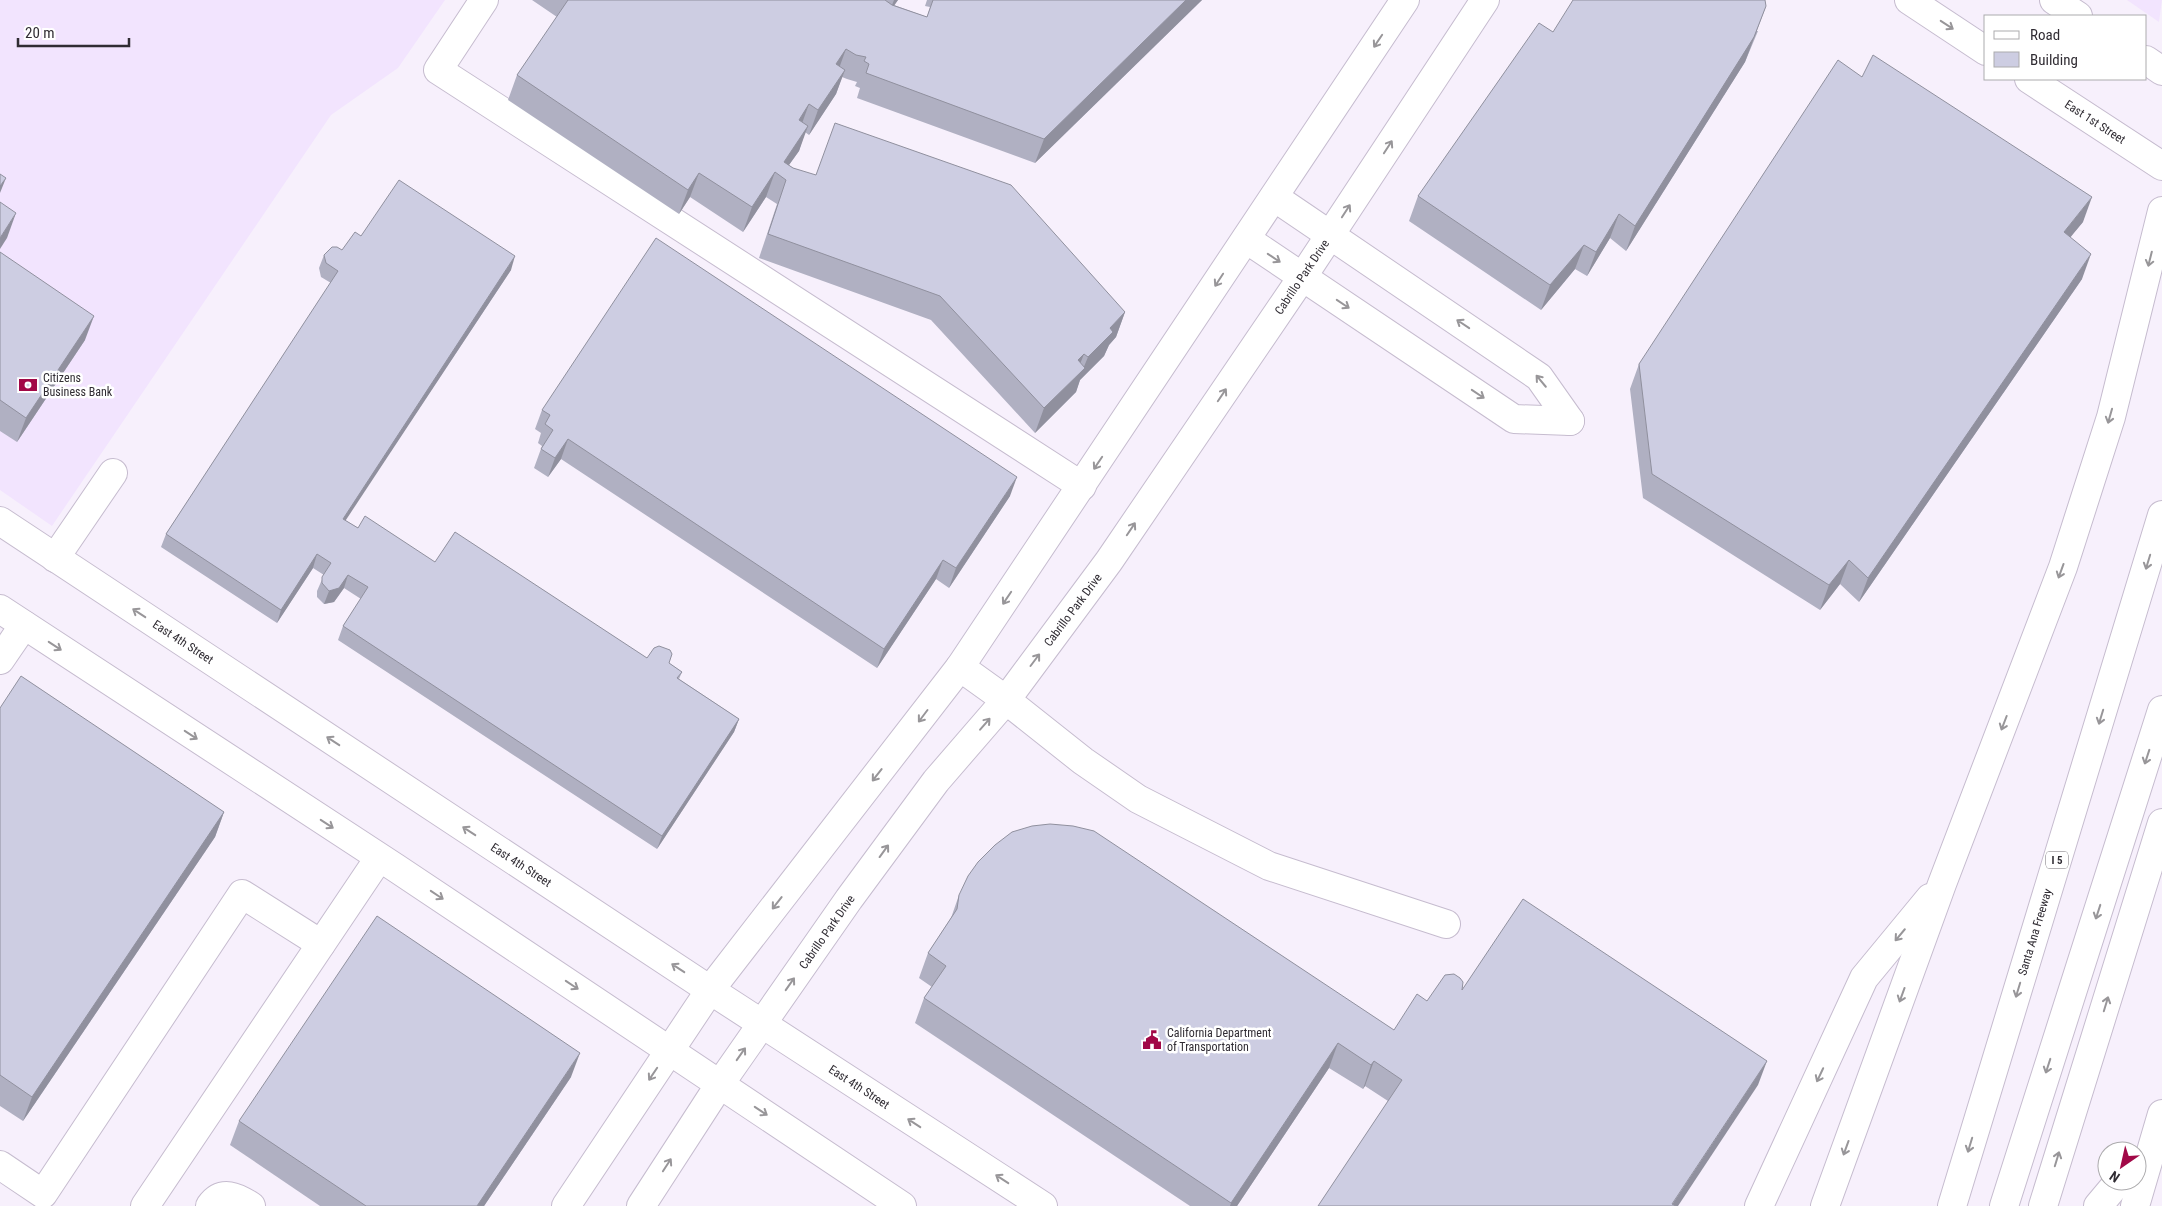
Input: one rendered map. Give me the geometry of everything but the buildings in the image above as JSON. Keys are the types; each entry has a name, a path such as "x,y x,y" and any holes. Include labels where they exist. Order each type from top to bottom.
{"main road":[{"path":"484,0 438,70 1082,486"},
{"path":"566,1206 710,990 960,667 1405,0"},
{"name":"Cabrillo Park Drive","path":"641,1206 720,1084 849,899 936,781 1006,700 1109,561 1302,277 1485,0"},
{"path":"1908,0 1984,50"},
{"path":"2054,0 2076,15"},
{"name":"East 1st Street","path":"2031,80 2162,166"},
{"path":"1246,239 1514,419 1570,421 1539,377 1274,197"},
{"path":"1825,1206 1942,884 2063,567 2110,417 2162,211"},
{"path":"55,558 113,472"},
{"name":"Santa Ana Freeway","path":"1952,1206 2162,515"},
{"name":"East 4th Street","path":"0,521 710,990 1043,1206"},
{"path":"0,609 379,858 902,1206"},
{"path":"0,660 24,625"},
{"path":"960,667 1006,700 1083,761 1138,799 1269,866 1446,924"},
{"path":"2004,1206 2162,710"},
{"path":"2042,1206 2162,824"},
{"path":"145,1206 379,858"},
{"path":"1759,1206 1864,978 1942,884"},
{"path":"0,1165 46,1202 242,894 321,944"},
{"path":"2147,1143 2158,1126"},
{"path":"2135,1206 2158,1126"},
{"path":"2098,1206 2111,1191"},
{"path":"210,1206 212,1202 226,1195 237,1197 251,1206"}],"shaded area":[{"path":"0,0 445,0 398,68 331,115 52,526 0,490"},
{"path":"2127,0 2162,0 2159,22"}],"place":[{"name":"Citizens Business Bank","path":"28,385"},
{"name":"California Department of Transportation","path":"1152,1040"}]}
